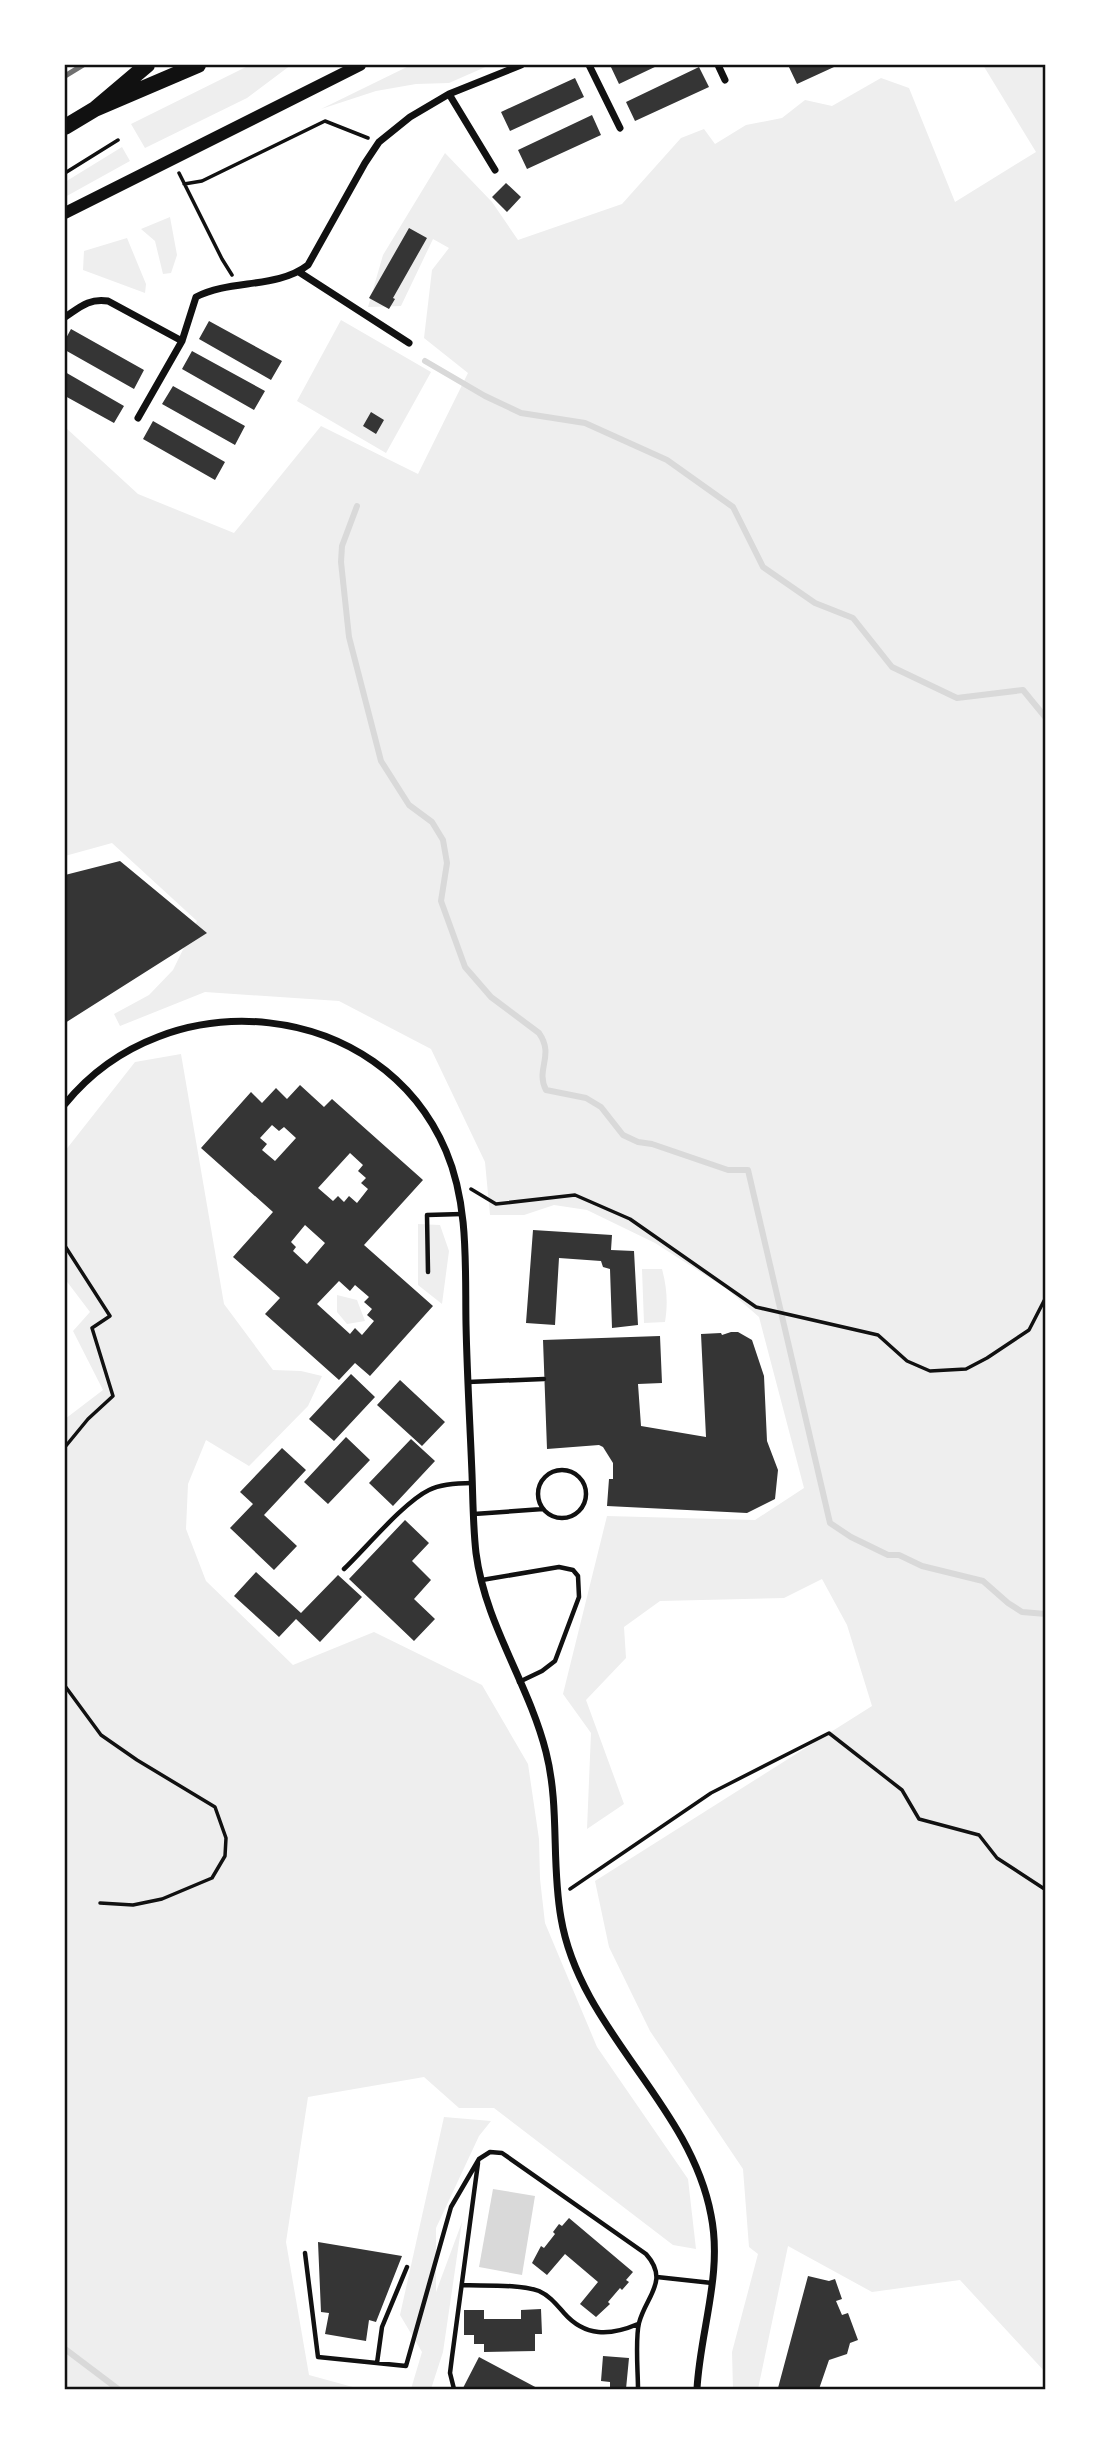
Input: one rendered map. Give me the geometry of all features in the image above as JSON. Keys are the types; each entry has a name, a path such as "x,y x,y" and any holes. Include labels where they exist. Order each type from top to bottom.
{"highway":[{"path":"65,128 95,109 147,65"},
{"path":"95,109 198,65"}],"main road":[{"path":"65,213 360,65"}],"street":[{"path":"138,418 182,341 196,297 206,292 299,272 308,265 379,142 410,117 449,94 521,65"},
{"path":"589,65 620,128"},
{"path":"718,65 725,80"},
{"path":"449,94 495,170"},
{"path":"299,272 409,343"},
{"path":"65,317 95,299 108,301 182,341"},
{"path":"65,1104 103,1067 139,1044 209,1022 246,1021 285,1025 322,1035 353,1049 382,1068 412,1094 433,1124 457,1180 463,1214 467,1382 477,1557 499,1634 539,1728 549,1766 555,1813 558,1896 567,1945 585,1987 677,2130 697,2168 712,2218 713,2283 700,2350 697,2389"}],"lane":[{"path":"428,1272 427,1215 463,1214"},
{"path":"467,1382 544,1379"},
{"path":"473,1514 543,1509 549,1514 564,1518 578,1512 585,1499 586,1491 579,1477 565,1471 557,1471 543,1479 538,1494 543,1509"},
{"path":"344,1569 410,1503 429,1489 472,1483"},
{"path":"482,1580 559,1567 573,1570 578,1576 579,1597 555,1661 519,1682"},
{"path":"305,2253 318,2357 406,2366 451,2207 479,2159 490,2152 502,2152 646,2254 655,2264 657,2277 638,2324 638,2389"},
{"path":"454,2389 450,2373 479,2159"},
{"path":"377,2363 382,2326 407,2267"},
{"path":"657,2277 713,2283"},
{"path":"461,2285 538,2291 551,2298 572,2322 587,2331 604,2334 638,2324"}],"path":[{"path":"184,184 202,181 325,121 379,142"},
{"path":"65,173 118,140"},
{"path":"179,173 222,259 239,285"},
{"path":"457,1180 496,1204 575,1195 630,1219 756,1307 878,1335 907,1361 930,1371 966,1369 988,1358 1028,1330 1046,1297"},
{"path":"65,1246 110,1316 92,1328 113,1396 88,1419 65,1447"},
{"path":"65,1686 100,1735 215,1807 226,1838 225,1856 212,1878 162,1899 133,1905 100,1903"},
{"path":"558,1896 711,1793 829,1733 902,1790 919,1819 979,1835 998,1858 1046,1890"}],"shaded area":[{"path":"250,65 291,65 247,98 145,148 131,124"},
{"path":"411,65 490,65 449,83 416,84 376,91 321,109"},
{"path":"983,65 1046,65 1046,2373 960,2280 872,2292 788,2246 758,2389 733,2389 732,2352 758,2254 749,2247 743,2169 650,2031 609,1947 595,1881 872,1706 847,1625 822,1579 784,1598 660,1601 624,1627 626,1658 586,1700 624,1804 587,1829 591,1733 563,1694 607,1516 755,1520 804,1488 759,1317 727,1289 655,1243 587,1210 554,1205 524,1215 490,1215 485,1162 431,1049 339,1001 205,992 120,1026 114,1014 149,995 173,970 197,921 112,843 65,856 65,427 138,494 234,533 321,426 418,474 468,373 424,338 432,270 449,248 433,239 401,306 368,307 383,255 445,153 492,202 518,240 622,204 681,138 704,129 715,144 746,125 782,118 805,100 832,106 881,78 909,88 955,202 1036,152"},
{"path":"122,147 130,161 65,197 65,182"},
{"path":"170,217 177,255 171,273 163,274 155,241 141,229"},
{"path":"127,238 146,284 145,293 83,270 84,251"},
{"path":"341,320 431,372 386,453 297,401"},
{"path":"181,1054 224,1304 273,1370 301,1371 322,1376 308,1406 249,1466 206,1440 188,1484 186,1529 206,1581 293,1665 374,1632 482,1685 528,1764 539,1839 545,1923 597,2047 688,2179 696,2249 673,2245 494,2108 459,2108 424,2077 308,2097 286,2242 309,2375 360,2389 65,2389 65,1419 103,1390 73,1331 90,1312 65,1279 65,1151 135,1062"},
{"path":"418,1224 440,1225 449,1251 442,1304 418,1285"},
{"path":"642,1269 662,1269 666,1296 665,1322 644,1323"},
{"path":"337,1295 357,1300 365,1321 347,1324 337,1312"},
{"path":"444,2117 491,2121 479,2136 436,2228 436,2292 462,2222 443,2352 431,2389 411,2389 422,2352 400,2315"},
{"path":"493,2189 535,2196 522,2275 479,2267"}],"building":[{"path":"610,65 659,65 619,84"},
{"path":"788,65 833,65 834,67 797,84"},
{"path":"699,67 709,87 635,121 626,102"},
{"path":"575,78 584,97 510,131 501,112"},
{"path":"592,115 601,135 527,169 518,150"},
{"path":"506,183 521,197 507,212 492,197"},
{"path":"409,228 427,238 389,309 369,298"},
{"path":"209,321 282,361 271,380 199,339"},
{"path":"71,329 144,370 134,389 65,350 65,340"},
{"path":"192,351 265,391 254,410 182,369"},
{"path":"65,372 124,406 114,423 65,396"},
{"path":"173,386 245,426 235,445 162,404"},
{"path":"371,412 384,420 376,434 363,426"},
{"path":"153,421 225,462 215,480 143,439"},
{"path":"120,861 207,933 65,1023 65,875"},
{"path":"300,1085 324,1107 332,1099 423,1180 364,1245 433,1306 370,1376 355,1363 339,1380 265,1314 280,1298 233,1257 273,1212 201,1148 251,1092 262,1103 276,1088 287,1099","holes":["272,1125 279,1131 284,1127 296,1138 275,1161 262,1150 267,1144 260,1138","350,1153 363,1165 358,1171 366,1178 361,1183 368,1189 357,1203 349,1196 344,1202 338,1196 333,1201 318,1188","305,1225 325,1243 307,1264 293,1251 296,1247 291,1242","339,1281 350,1291 355,1285 369,1297 364,1302 372,1309 367,1315 374,1321 362,1335 355,1328 350,1334 317,1304"]},
{"path":"533,1230 612,1235 611,1250 634,1251 638,1325 612,1328 610,1269 603,1267 601,1261 559,1258 555,1325 526,1323"},
{"path":"738,1332 752,1340 764,1376 767,1441 778,1470 775,1499 747,1513 607,1506 609,1479 613,1479 613,1463 603,1447 599,1445 547,1449 543,1340 660,1336 662,1383 638,1384 641,1426 706,1437 701,1334 722,1335"},
{"path":"351,1374 375,1397 334,1441 309,1419"},
{"path":"400,1380 445,1422 422,1446 377,1405"},
{"path":"346,1437 370,1460 328,1504 304,1482"},
{"path":"411,1439 435,1461 393,1506 369,1483"},
{"path":"282,1448 306,1470 264,1515 297,1546 274,1570 230,1528 253,1504 240,1492"},
{"path":"405,1520 429,1543 412,1561 431,1580 414,1599 435,1619 414,1641 349,1579"},
{"path":"256,1572 301,1613 338,1575 362,1597 320,1642 296,1619 279,1637 234,1596"},
{"path":"569,2218 633,2272 626,2280 629,2282 622,2290 620,2288 608,2302 610,2304 596,2317 580,2304 598,2282 565,2254 547,2275 532,2263 541,2246 544,2248 555,2234 553,2232 559,2224 562,2226"},
{"path":"318,2242 402,2256 376,2322 369,2320 366,2341 325,2334 329,2313 321,2312"},
{"path":"808,2276 829,2281 835,2279 842,2299 836,2301 842,2315 848,2313 858,2340 850,2343 847,2354 829,2360 819,2389 781,2389 778,2388"},
{"path":"541,2309 542,2334 535,2334 535,2351 484,2352 484,2344 474,2344 474,2335 464,2335 464,2310 484,2310 484,2319 521,2319 521,2310"},
{"path":"603,2356 629,2358 626,2389 610,2389 610,2382 601,2381"},
{"path":"479,2357 539,2389 463,2388"}],"waterway":[{"path":"425,361 485,396 521,413 585,423 667,460 733,507 763,567 815,603 853,618 892,667 957,698 1023,690 1046,718"},
{"path":"357,506 342,546 341,562 349,637 381,761 409,805 432,822 443,840 447,863 441,901 465,967 491,997 539,1033 545,1049 543,1082 546,1090 586,1098 601,1107 623,1135 638,1142 652,1144 728,1170 748,1170 830,1523 851,1537 888,1555 899,1555 922,1566 983,1581 1022,1612 1046,1614"},
{"path":"65,2349 118,2389"}],"railway":[{"path":"65,76 83,65"}]}
